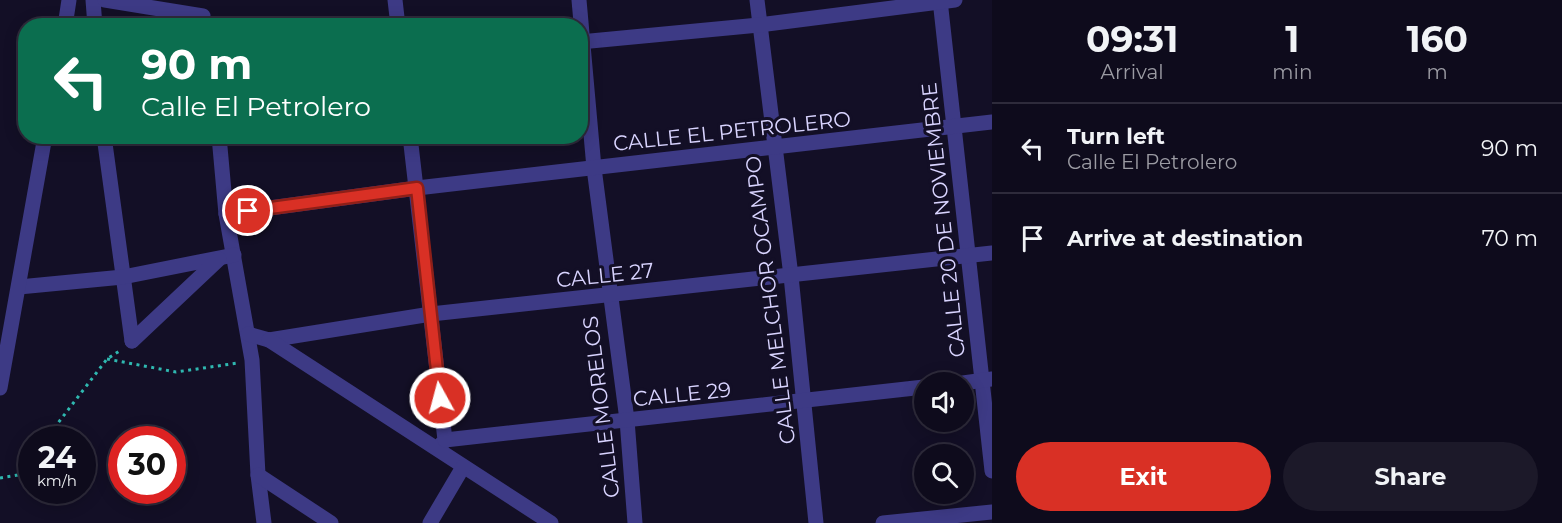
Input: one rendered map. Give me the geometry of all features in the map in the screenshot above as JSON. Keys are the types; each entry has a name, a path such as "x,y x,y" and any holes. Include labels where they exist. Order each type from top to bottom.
{"street":[{"path":"66,18 69,0"},
{"path":"93,0 94,18"},
{"path":"105,0 190,18"},
{"path":"201,0 204,18"},
{"path":"395,0 397,18"},
{"name":"CALLE MORELOS","path":"579,0 580,18"},
{"name":"CALLE MELCHOR OCAMPO","path":"757,0 791,276 816,523"},
{"path":"588,41 759,25 945,1"},
{"name":"CALLE 20 DE NOVIEMBRE","path":"945,1 953,126 968,255 987,380 992,471"},
{"name":"CALLE MORELOS","path":"588,110 609,296 627,420 635,523"},
{"name":"CALLE EL PETROLERO","path":"226,214 417,188 774,149 992,122"},
{"path":"1,378 44,144"},
{"path":"105,144 132,341"},
{"path":"220,144 227,257 248,334 252,360 258,476 264,523"},
{"path":"411,144 442,444"},
{"name":"CALLE 27","path":"248,334 268,340 430,314 992,253"},
{"path":"19,287 123,277 227,257"},
{"path":"132,341 227,257"},
{"path":"268,340 442,444 463,467 551,523"},
{"name":"CALLE 29","path":"442,444 627,420 914,388"},
{"path":"430,523 463,467"},
{"path":"258,476 331,523"},
{"path":"883,523 992,512"}],"path":[{"path":"56,426 107,359 132,341"},
{"path":"107,359 176,372 252,360"},
{"path":"0,478 18,475"}],"route":[{"path":"248,211 417,188 440,398"}]}
